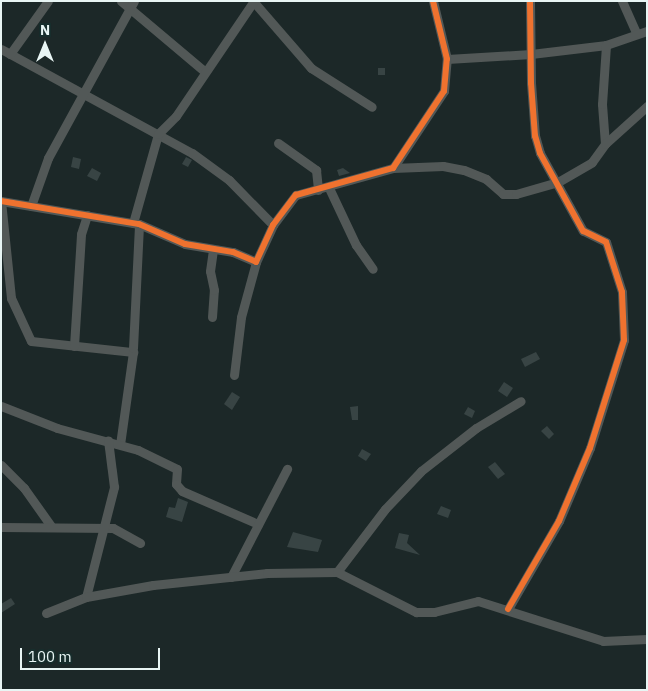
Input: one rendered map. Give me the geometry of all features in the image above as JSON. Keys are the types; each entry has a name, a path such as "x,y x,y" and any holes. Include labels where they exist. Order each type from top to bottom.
{"street":[{"path":"10,54 48,1"},
{"path":"121,1 132,4 204,70"},
{"path":"133,348 136,223 158,134 176,116 204,70 254,1 311,68 372,107"},
{"path":"393,168 444,92 447,59 433,1"},
{"path":"508,609 559,521 590,448 624,340 622,292 606,242 583,231 558,182 540,154 535,136 530,1"},
{"path":"622,1 636,33"},
{"path":"31,206 48,158 132,4"},
{"path":"447,59 531,54 606,45 636,33 647,31"},
{"path":"604,144 602,104 606,45"},
{"path":"1,49 192,153 230,180 273,225"},
{"path":"234,375 241,318 256,262 273,225 296,195 328,188 393,168 443,166 464,170 486,179 504,194 516,194 558,182 592,162 604,144 647,106"},
{"path":"278,143 316,170 318,190"},
{"path":"328,188 356,245 373,269"},
{"path":"120,444 133,352 31,341 23,330 11,298 1,201 136,223 185,244 233,252 256,262"},
{"path":"74,346 81,234 86,215"},
{"path":"212,318 214,290 210,271 213,249"},
{"path":"337,572 385,509 421,471 476,428 521,401"},
{"path":"1,406 57,428 120,444 177,469 176,484 182,491 258,524"},
{"path":"86,596 114,487 108,440"},
{"path":"1,465 24,488 51,526"},
{"path":"231,577 287,469"},
{"path":"1,527 113,528 140,543"},
{"path":"46,613 86,596 231,577 337,572 416,612 434,612 478,601 508,609 529,619 603,641 647,639"}],"building":[{"path":"378,68 385,68 385,75 378,75"},
{"path":"73,157 81,159 79,169 71,167"},
{"path":"186,157 192,160 188,167 182,164"},
{"path":"92,168 101,173 97,181 87,176"},
{"path":"343,168 350,173 339,176 337,170"},
{"path":"536,352 540,359 525,367 521,359"},
{"path":"504,382 513,388 507,397 498,391"},
{"path":"232,392 240,397 232,410 224,404"},
{"path":"358,406 358,420 352,420 350,407"},
{"path":"468,407 475,411 472,418 464,414"},
{"path":"547,426 554,434 549,439 541,431"},
{"path":"362,449 371,454 366,461 358,456"},
{"path":"495,462 505,474 498,479 488,467"},
{"path":"178,498 188,502 182,522 166,517 169,507 175,508"},
{"path":"441,506 451,510 448,518 437,514"},
{"path":"293,532 322,540 318,552 287,547"},
{"path":"399,533 409,535 407,543 420,555 395,548"},
{"path":"11,598 15,604 1,613 1,604"}],"cycle path":[{"path":"1,201 139,224 185,244 233,252 256,262 273,225 296,195 393,168 444,91 447,59 433,1"},
{"path":"508,609 559,521 590,448 624,340 622,292 606,242 583,231 540,153 535,136 531,83 530,1"}]}
